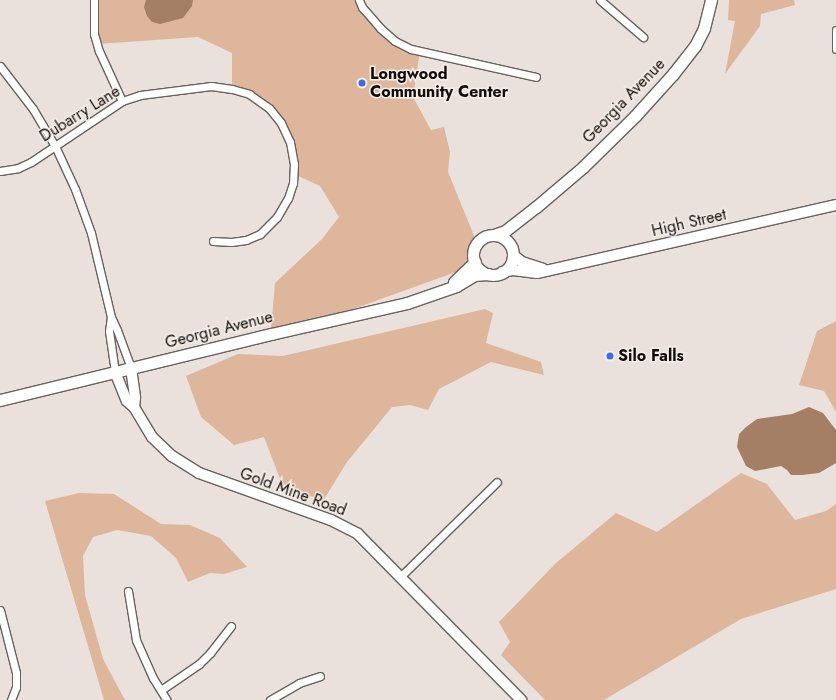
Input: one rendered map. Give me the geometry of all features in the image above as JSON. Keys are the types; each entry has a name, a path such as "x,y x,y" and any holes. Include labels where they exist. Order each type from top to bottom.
{"main road":[{"name":"Georgia Avenue","path":"494,235 505,231 536,207 583,167 635,116 673,74 694,46 701,34 712,0"},
{"name":"Georgia Avenue","path":"509,243 516,230 531,216 536,207"},
{"path":"494,235 505,239 509,243 513,255 510,265 502,272 488,274 478,268 474,262 473,251 478,241 483,237 494,235"},
{"name":"Georgia Avenue","path":"444,290 474,262"},
{"name":"Georgia Avenue","path":"0,400 407,303 444,290 474,275 488,274"}],"street":[{"path":"94,0 94,34 99,51 122,101"},
{"path":"359,0 380,28 395,41 411,49 536,77"},
{"path":"600,0 643,37"},
{"path":"836,30 836,49"},
{"name":"Gold Mine Road","path":"0,66 33,109 55,146 75,189 91,233 111,317 130,368 135,398 134,407"},
{"name":"Dubarry Lane","path":"0,171 18,168 32,162 122,101 140,96 199,87 225,88 249,94 269,108 281,123 290,142 294,164 293,183 288,198 277,217 260,234 246,240 231,242 213,241"},
{"name":"High Street","path":"502,272 513,270 536,273 836,205"},
{"name":"High Street","path":"513,255 522,262 548,270"},
{"name":"Gold Mine Road","path":"111,317 109,331 114,372 127,401 134,407 152,437 166,452 187,466 209,477 341,524 364,539 521,700"},
{"path":"400,576 497,482"},
{"path":"128,591 136,640 144,660 167,700"},
{"path":"0,610 16,673 16,687 11,700"},
{"path":"161,690 198,664 210,653 231,626"},
{"path":"270,700 299,683 320,676"}],"shaded area":[{"path":"94,0 359,0 380,29 420,51 413,97 431,130 444,127 450,152 448,172 475,238 466,263 456,272 342,313 271,329 275,283 322,239 339,217 320,186 294,174 290,142 269,108 232,89 232,53 198,37 97,44"},
{"path":"146,0 193,0 192,6 183,18 160,24 152,22 147,16 144,7"},
{"path":"729,0 794,0 795,5 761,14 760,26 725,74 735,21 728,20"},
{"path":"485,309 493,313 486,343 541,362 544,375 491,362 439,389 428,410 410,405 392,407 347,462 323,501 282,484 264,437 234,445 201,417 186,376 238,354 283,356"},
{"path":"836,321 836,412 824,391 799,385 817,331"},
{"path":"809,407 823,413 836,430 836,463 819,473 802,475 791,475 781,466 755,471 746,466 737,447 739,434 746,427 757,419 792,414"},
{"path":"741,473 767,484 795,520 826,511 836,504 836,589 741,619 604,700 545,700 501,655 510,642 499,622 556,563 616,513 657,532"},
{"path":"79,493 114,494 161,524 190,525 220,538 247,567 224,574 210,573 188,582 176,558 151,536 117,530 93,537 83,556 85,595 103,659 125,700 104,700 45,501"}],"place":[{"name":"Longwood Community Center","path":"362,83"},
{"name":"Silo Falls","path":"610,356"}]}
